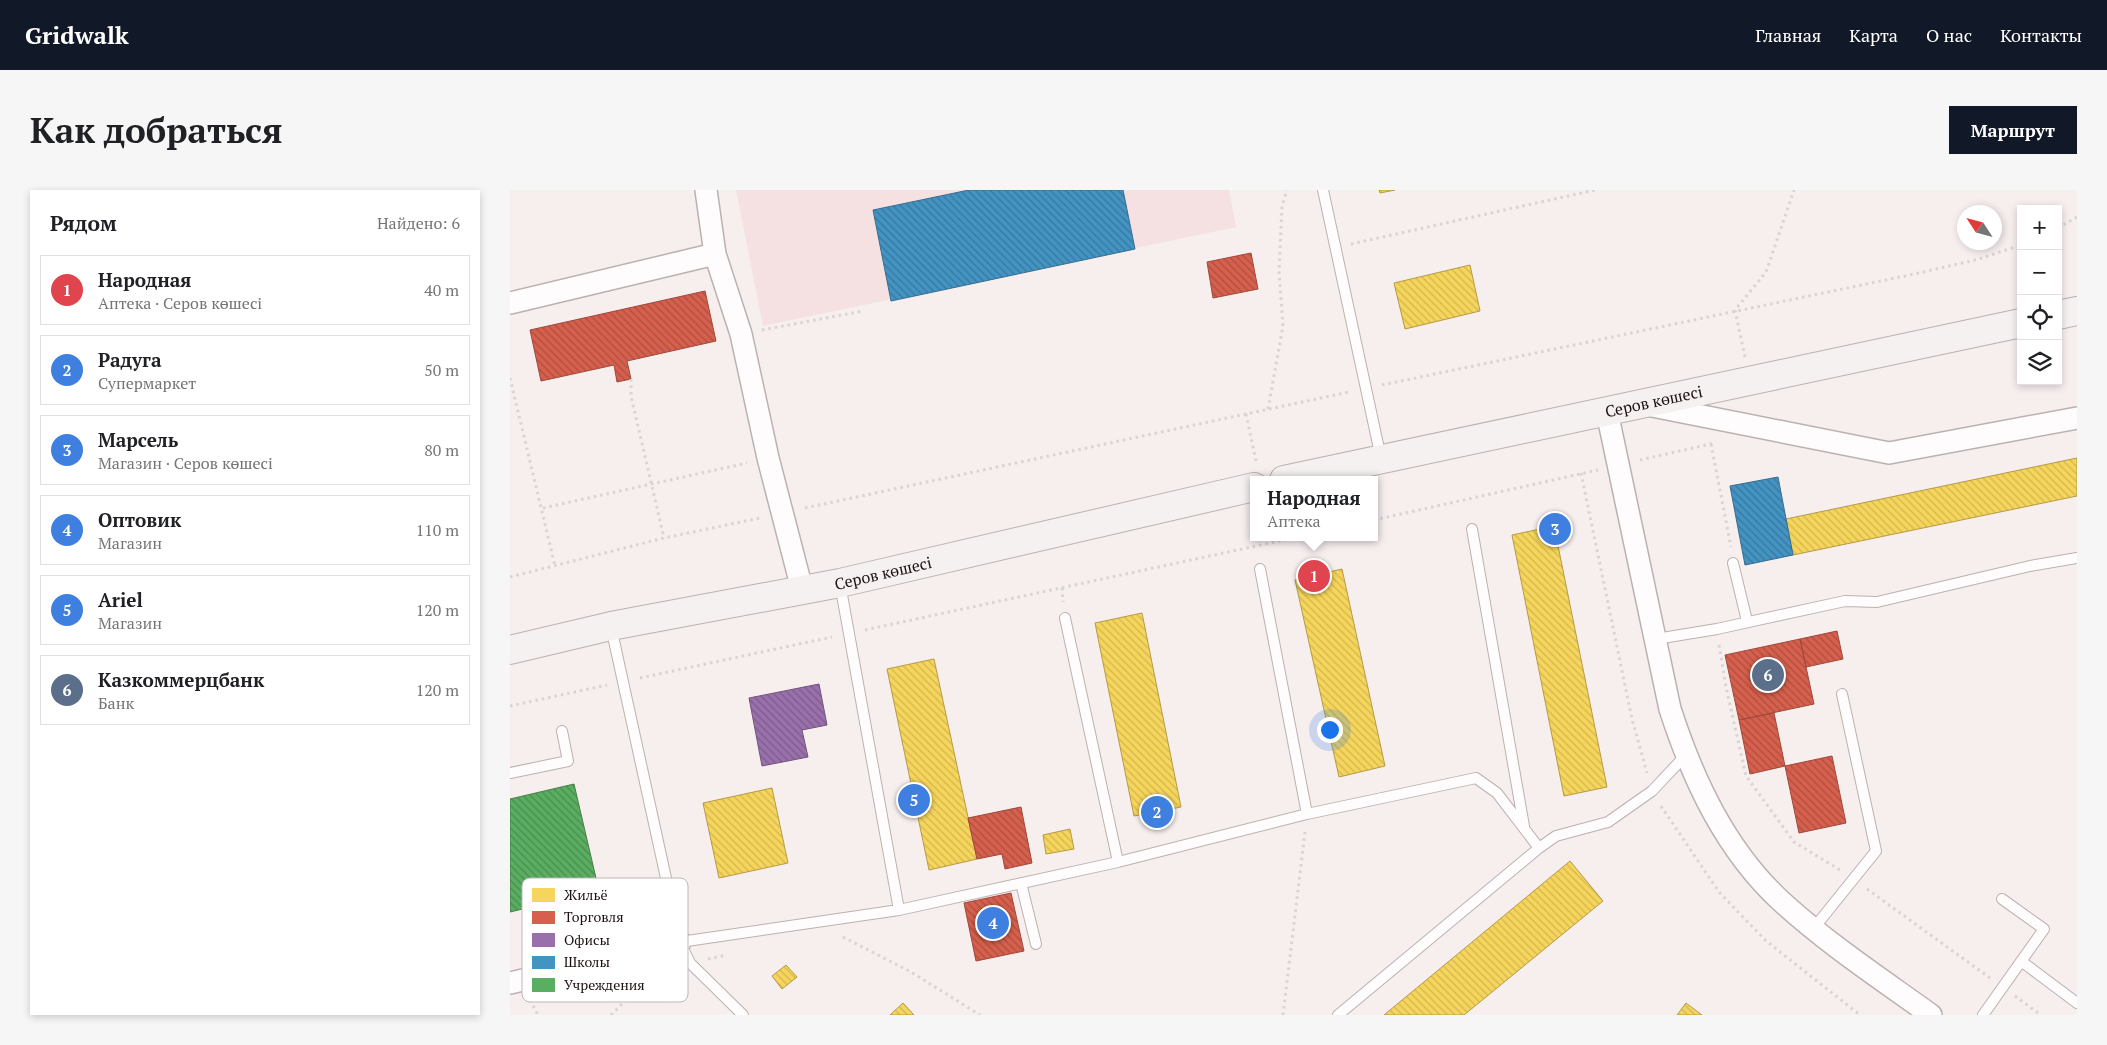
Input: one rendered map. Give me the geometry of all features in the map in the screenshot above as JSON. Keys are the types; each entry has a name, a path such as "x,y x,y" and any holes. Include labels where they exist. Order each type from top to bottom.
{"street":[{"path":"706,190 715,254 741,334 768,458 802,589"},
{"path":"510,303 715,254"},
{"path":"2062,314 2077,311"},
{"name":"Серов көшесі","path":"1302,476 2017,324"},
{"path":"1644,404 1889,453 2077,418"},
{"path":"1607,412 1670,709 1685,756 1711,809 1745,861 1781,901 1814,928 1931,1015"},
{"name":"Серов көшесі","path":"510,650 611,626 840,583 1250,480"}],"lane":[{"path":"1323,190 1381,459"},
{"path":"1472,529 1524,827"},
{"path":"1656,639 1717,629 1845,601 1877,602 2030,566 2077,558"},
{"path":"1733,563 1747,621"},
{"path":"1260,569 1307,814"},
{"path":"840,583 898,910"},
{"path":"1065,618 1118,862"},
{"path":"611,626 666,878"},
{"path":"1814,928 1876,851 1842,694"},
{"path":"510,773 568,761 562,731"},
{"path":"1338,1015 1539,848 1556,836 1608,822 1652,791 1685,756"},
{"path":"688,941 898,910 1118,862 1307,814 1476,778 1497,793 1539,848"},
{"path":"1021,883 1036,944"},
{"path":"1983,1015 2044,929 2002,898"},
{"path":"688,959 690,963 743,1015"},
{"path":"2022,961 2077,1003"}],"path":[{"path":"1268,409 1283,326 1279,272 1282,206 1287,190"},
{"path":"1336,247 1594,190"},
{"path":"1736,310 1766,272 1794,190"},
{"path":"2062,226 2077,217"},
{"path":"510,578 664,538 1366,388 1919,273 1979,259 2017,246"},
{"path":"741,334 863,311"},
{"path":"510,378 555,566"},
{"path":"631,379 631,396 664,538"},
{"path":"1246,414 1256,476"},
{"path":"1712,444 1733,563"},
{"path":"542,508 768,458"},
{"path":"510,706 1280,541"},
{"path":"1717,629 1726,687 1746,776 1794,842 1818,855 1854,880 2041,1015"},
{"path":"1283,1015 1307,814"},
{"path":"837,933 912,972 980,1015"},
{"path":"690,963 733,953"},
{"path":"611,1015 624,1002"}],"shaded area":[{"path":"736,190 1229,190 1236,227 763,326"}],"building: Жильё":[{"path":"1379,190 1395,190 1380,193"},
{"path":"1470,265 1480,311 1405,329 1394,283"},
{"path":"2077,458 2077,496 1793,555 1786,519"},
{"path":"1554,526 1607,787 1564,796 1512,535"},
{"path":"1342,569 1385,766 1339,777 1295,580"},
{"path":"1142,613 1181,807 1134,816 1095,623"},
{"path":"934,659 977,859 929,870 887,669"},
{"path":"772,788 788,863 719,878 703,803"},
{"path":"1070,829 1074,849 1046,854 1043,835"},
{"path":"1570,861 1603,901 1464,1015 1384,1015"},
{"path":"786,965 797,977 782,989 772,976"},
{"path":"903,1003 914,1015 890,1015"},
{"path":"1686,1003 1702,1015 1677,1015"}],"building: Торговля":[{"path":"1251,253 1258,289 1213,298 1207,262"},
{"path":"705,291 716,341 627,361 631,379 617,382 614,365 541,381 530,330"},
{"path":"1837,631 1843,659 1806,667 1800,639"},
{"path":"1800,639 1814,704 1739,720 1725,655"},
{"path":"1774,713 1785,766 1750,774 1739,720"},
{"path":"1832,756 1846,823 1799,833 1785,766"},
{"path":"1021,807 1032,863 1005,869 1002,854 977,859 968,818"},
{"path":"1011,893 1024,951 976,961 964,903"}],"building: Офисы":[{"path":"819,684 827,725 802,730 808,757 762,766 749,698"}],"building: Школы":[{"path":"969,190 1123,190 1135,249 891,301 873,210"},
{"path":"1778,477 1793,555 1745,565 1730,486"}],"building: Учреждения":[{"path":"574,784 596,878 522,878 522,909 510,912 510,799"}],"place":[{"name":"Марсель","path":"1555,529"},
{"name":"Народная","path":"1314,576"},
{"name":"Казкоммерцбанк","path":"1768,675"},
{"name":"Ariel","path":"914,800"},
{"name":"Радуга","path":"1157,812"},
{"name":"Оптовик","path":"993,923"}]}
